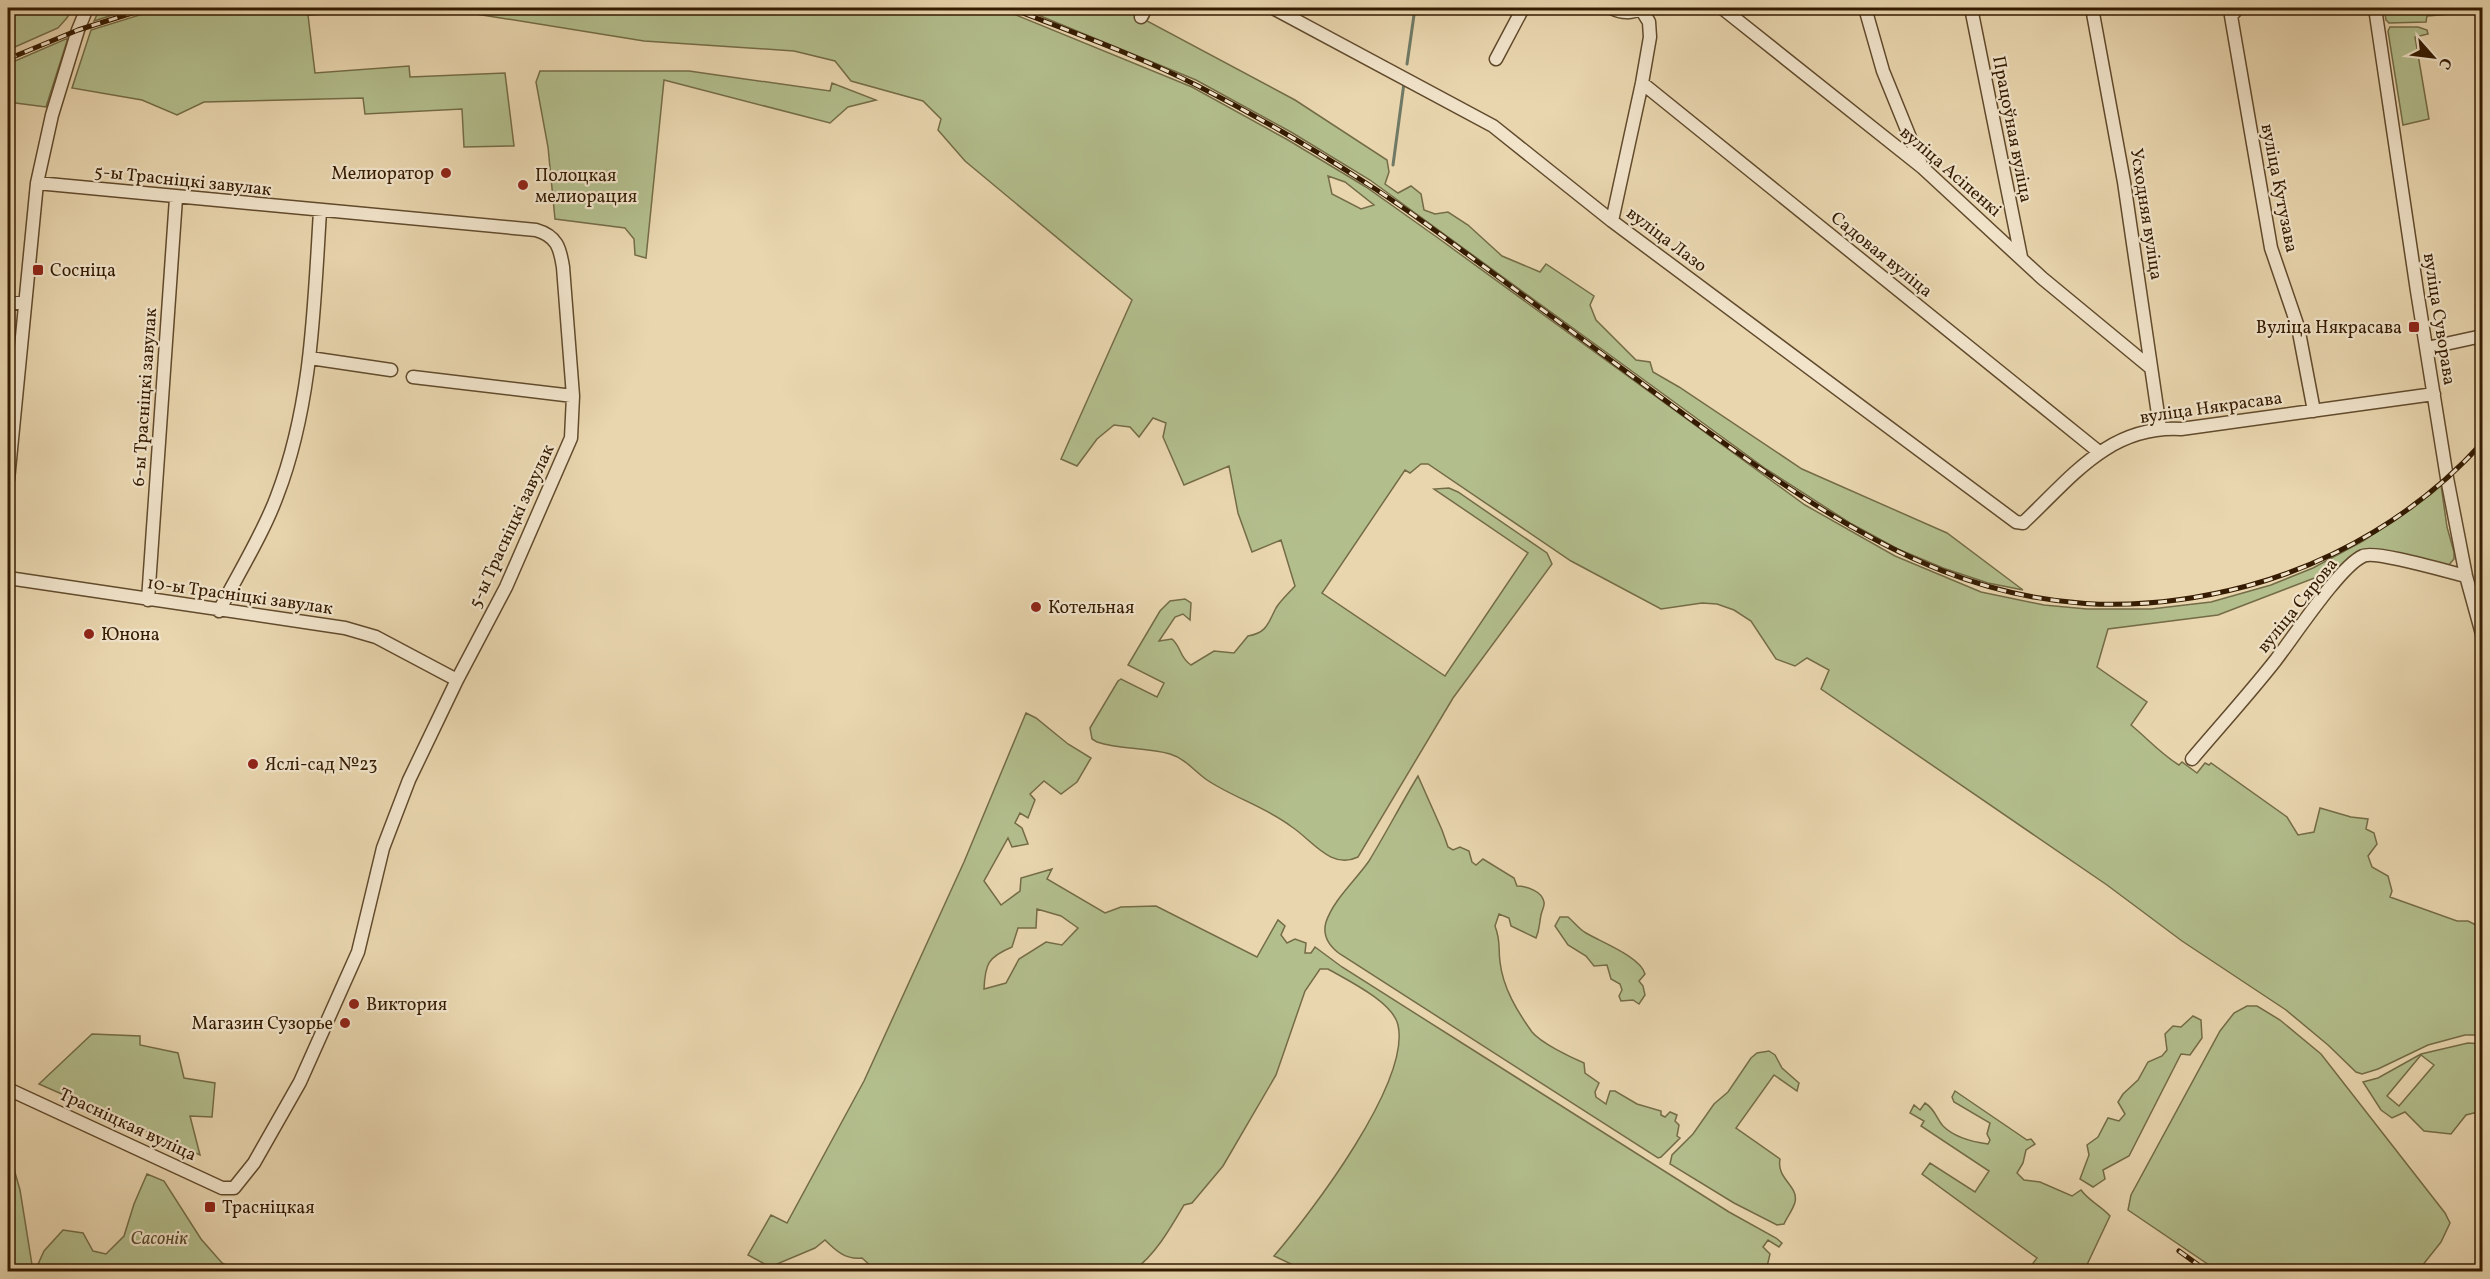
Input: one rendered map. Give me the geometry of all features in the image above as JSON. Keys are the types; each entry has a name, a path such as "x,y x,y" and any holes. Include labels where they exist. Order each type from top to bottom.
{"street":[{"path":"8,480 42,152 87,8"},
{"name":"вуліца Лазо","path":"1273,8 1493,126 1612,221 2016,522 2023,523"},
{"path":"1496,59 1523,8"},
{"path":"1611,8 1633,12 1641,8 1649,22 1650,37 1612,221"},
{"name":"вуліца Асіпенкі","path":"1722,8 1923,168 2042,278 2151,368"},
{"path":"1865,8 1883,71 1923,168"},
{"name":"Працоўная вуліца","path":"1971,8 2021,257"},
{"name":"Усходняя вуліца","path":"2092,8 2124,182 2160,428"},
{"name":"вуліца Кутузава","path":"2238,8 2231,16 2271,248 2298,327 2314,411"},
{"name":"вуліца Суворава","path":"2375,8 2434,394 2466,576 2482,634"},
{"name":"Садовая вуліца","path":"1642,83 2099,452"},
{"name":"5-ы Трасніцкі завулак","path":"37,183 176,198 536,230 549,234 560,247 573,396 571,438 506,587 457,680 410,780 383,848 358,952 300,1082 254,1163 234,1188"},
{"name":"6-ы Трасніцкі завулак","path":"148,600 176,198"},
{"path":"219,611 277,497 297,435 310,358 320,211"},
{"path":"8,304 25,302"},
{"path":"2427,348 2482,336"},
{"path":"310,358 392,369"},
{"path":"413,377 573,396"},
{"name":"вуліца Някрасава","path":"2023,523 2099,452 2124,438 2160,428 2181,429 2434,394"},
{"name":"вуліца Сярова","path":"2192,759 2274,663 2341,575 2363,556 2398,560 2466,576"},
{"name":"10-ы Трасніцкі завулак","path":"8,580 15,579 345,628 376,637 457,680"},
{"name":"Трасніцкая вуліца","path":"8,1089 222,1188 234,1188"}],"green space":[{"path":"13,8 74,8 58,28 8,50 8,15"},
{"path":"100,8 135,8 94,21"},
{"path":"162,8 421,8 308,15 315,73 409,66 410,77 505,73 514,146 464,147 462,109 365,114 363,98 204,102 177,115 142,100 72,88 91,30"},
{"path":"469,8 999,8 1192,87 1288,140 1366,187 1805,505 1895,556 1981,592 2044,605 2087,609 2151,609 2211,602 2271,585 2313,568 2363,541 2404,514 2441,485 2447,527 2454,552 2454,559 2447,567 2360,551 2349,557 2329,581 2317,577 2218,615 2108,629 2097,667 2147,702 2131,725 2160,751 2179,765 2182,762 2197,773 2205,763 2209,765 2211,763 2287,817 2298,835 2314,832 2320,808 2351,817 2368,819 2366,829 2374,833 2377,844 2368,856 2372,867 2388,876 2392,891 2390,897 2457,921 2468,921 2480,927 2482,1035 2465,1035 2428,1045 2378,1069 2362,1074 2356,1072 2286,1010 2182,941 2107,885 1821,689 1829,670 1807,658 1795,666 1776,659 1751,621 1734,610 1717,604 1702,603 1661,609 1571,561 1428,464 1421,464 1410,473 1405,470 1322,593 1445,676 1528,553 1434,489 1449,488 1458,492 1547,553 1552,564 1453,698 1358,857 1339,860 1331,857 1282,820 1202,777 1176,756 1097,742 1092,739 1090,728 1118,681 1121,679 1157,697 1164,683 1128,665 1160,611 1170,601 1185,599 1191,603 1190,620 1183,614 1175,617 1159,641 1172,639 1184,659 1191,665 1214,651 1234,653 1248,636 1263,630 1278,605 1295,586 1281,540 1252,552 1238,513 1229,466 1184,485 1163,437 1166,423 1153,418 1139,437 1130,427 1114,425 1097,439 1077,466 1061,459 1132,300 965,161 938,130 941,119 923,101 851,81 835,61 794,51 644,41 470,13","holes":["1328,176 1345,182 1374,205 1361,209 1332,194"]},
{"path":"1021,8 1133,8 1149,17 1147,21 1295,100 1387,160 1389,172 1385,184 1398,193 1411,186 1421,194 1424,210 1435,214 1448,212 1468,225 1502,256 1540,272 1546,264 1594,296 1590,305 1596,320 1636,360 1650,362 1653,372 1802,469 1947,533 2023,590 1988,583 1943,568 1898,549 1850,523 1766,469 1370,180 1291,132 1196,80"},
{"path":"2384,8 2482,8 2482,46 2476,12 2427,16 2426,22 2389,23 2386,20"},
{"path":"2390,27 2418,27 2427,30 2428,34 2415,37 2429,119 2403,125 2388,31"},
{"path":"68,38 46,107 8,102 8,64"},
{"path":"540,71 689,71 830,91 832,83 876,100 848,107 830,123 664,80 646,258 635,255 634,239 625,228 555,219 548,147 536,82"},
{"path":"1026,713 1091,758 1077,782 1061,794 1044,781 1030,794 1035,800 1028,818 1020,813 1015,823 1022,828 1028,844 1012,847 1008,838 984,881 1001,905 1020,891 1021,878 1052,869 1047,879 1105,913 1121,907 1156,906 1257,957 1278,920 1285,926 1281,935 1287,943 1295,939 1306,943 1305,953 1311,953 1315,947 1342,967 1729,1212 1782,1243 1779,1247 1768,1240 1763,1247 1770,1254 1766,1271 1308,1272 1274,1256 1311,1210 1355,1146 1389,1079 1398,1050 1398,1025 1388,1008 1346,979 1328,969 1320,969 1305,991 1276,1075 1223,1166 1192,1203 1184,1205 1155,1249 1133,1271 897,1271 887,1266 873,1268 862,1258 851,1258 842,1254 825,1240 815,1248 770,1267 748,1255 771,1215 787,1223 864,1081 964,862","holes":["1037,909 1061,916 1078,928 1062,945 1046,942 1019,959 1006,983 984,989 985,973 989,962 1012,947 1018,928 1036,928"]},
{"path":"1418,776 1448,847 1453,850 1460,847 1469,851 1472,862 1476,865 1483,859 1514,878 1517,886 1533,890 1543,898 1544,905 1536,938 1511,926 1509,918 1499,914 1495,926 1504,981 1521,1016 1532,1032 1542,1041 1584,1063 1585,1073 1599,1083 1595,1092 1596,1097 1606,1104 1610,1091 1615,1091 1637,1104 1661,1111 1661,1115 1665,1117 1670,1112 1677,1115 1675,1121 1679,1125 1677,1136 1680,1138 1661,1157 1658,1158 1340,954 1330,944 1325,927 1330,914 1339,898 1369,861"},
{"path":"1560,917 1568,917 1583,931 1620,950 1642,968 1645,974 1639,981 1645,995 1639,1004 1633,1000 1621,1001 1620,984 1611,979 1607,965 1594,966 1586,956 1568,945 1555,926"},
{"path":"2247,1006 2257,1006 2280,1020 2321,1054 2445,1213 2450,1223 2441,1242 2418,1271 2218,1271 2128,1210 2131,1195 2220,1031 2234,1013"},
{"path":"2193,1016 2201,1020 2202,1038 2190,1055 2181,1054 2129,1156 2103,1170 2105,1179 2093,1187 2080,1179 2089,1155 2087,1145 2098,1137 2108,1118 2119,1121 2125,1114 2118,1102 2138,1080 2148,1062 2162,1056 2167,1050 2165,1034 2173,1026 2181,1027"},
{"path":"92,1034 140,1036 140,1045 178,1053 184,1078 215,1083 212,1117 190,1116 200,1155 39,1084"},
{"path":"2468,1043 2482,1044 2482,1111 2466,1115 2451,1134 2424,1131 2405,1112 2392,1118 2381,1110 2363,1082 2378,1078 2421,1054","holes":["2421,1055 2434,1065 2399,1106 2387,1096"]},
{"path":"1769,1051 1775,1055 1782,1068 1799,1083 1797,1091 1774,1075 1736,1128 1780,1159 1781,1172 1794,1191 1793,1208 1784,1224 1777,1225 1734,1203 1670,1164 1672,1155 1693,1134 1714,1104 1728,1092 1751,1058 1757,1053"},
{"path":"1955,1091 2027,1140 2031,1139 2035,1144 2026,1150 2023,1163 2017,1173 2024,1180 2040,1182 2072,1196 2081,1190 2110,1216 2084,1271 2027,1271 2037,1258 1922,1174 1930,1163 1975,1192 1989,1171 1921,1126 1924,1121 1910,1113 1914,1105 1920,1110 1925,1103 1943,1126 1953,1133 1988,1144 1990,1140 1987,1134 1990,1123 1954,1102 1952,1097"},
{"path":"8,1148 20,1190 33,1271 8,1271"},
{"name":"Сасонік","path":"147,1174 164,1181 201,1239 222,1263 238,1271 35,1271 44,1251 63,1230 83,1233 93,1251 106,1254 124,1236"}],"waterway":[{"path":"1407,64 1415,8"},
{"path":"1393,165 1404,83"}],"railway":[{"path":"8,59 78,30 148,8"},
{"path":"1010,8 1176,75 1283,132 1382,193 1747,460 1812,503 1877,541 1944,571 2013,593 2085,603 2163,602 2247,586 2280,576 2344,548 2404,512 2432,491 2482,443"},
{"path":"2179,1251 2208,1272"}],"place":[{"name":"Мелиоратор","path":"446,173"},
{"name":"Полоцкая мелиорация","path":"523,185"},
{"name":"Сосніца","path":"38,270"},
{"name":"Вуліца Някрасава","path":"2414,327"},
{"name":"Котельная","path":"1036,607"},
{"name":"Юнона","path":"89,634"},
{"name":"Яслі-сад №23","path":"253,764"},
{"name":"Виктория","path":"354,1004"},
{"name":"Магазин Сузорье","path":"345,1023"},
{"name":"Трасніцкая","path":"210,1207"}]}
